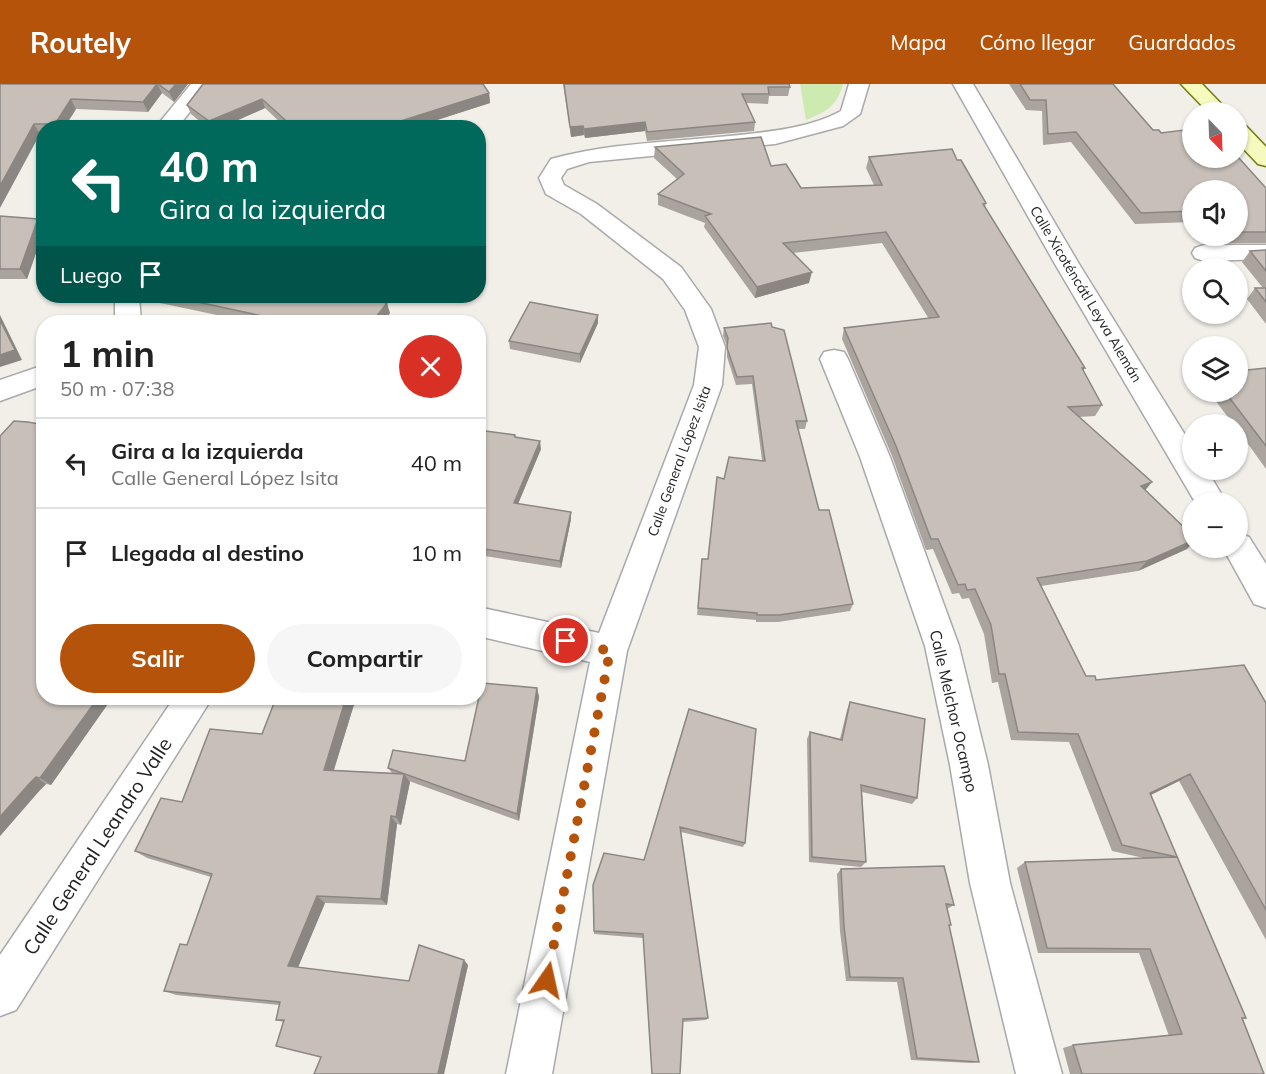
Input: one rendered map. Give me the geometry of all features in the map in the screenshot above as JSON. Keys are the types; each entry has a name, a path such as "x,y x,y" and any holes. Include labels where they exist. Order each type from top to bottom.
{"street":[{"path":"172,120 202,84"},
{"name":"Calle General López Isita","path":"529,1074 610,651 708,385 712,348 698,309 672,273 589,209 554,189 550,178 560,165 587,156 775,138 836,122 850,114 859,84"},
{"name":"Calle Xicoténcátl Leyva Alemán","path":"963,84 1205,492"},
{"path":"1191,84 1210,102"},
{"path":"1248,140 1266,159"},
{"path":"1204,253 1266,252"},
{"name":"Calle Melchor Ocampo","path":"834,359 875,457 942,646 969,765 990,883 1039,1074"},
{"path":"0,391 36,377"},
{"path":"1245,558 1266,594"},
{"path":"486,623 610,651"},
{"name":"Calle General Leandro Valle","path":"0,994 189,705"}],"green space":[{"path":"800,84 843,84 838,98 830,107 806,120"}],"building":[{"path":"0,84 157,84 143,102 71,99 58,120 36,120 36,124 0,186"},
{"path":"158,84 176,84 169,92"},
{"path":"203,84 483,84 489,93 404,120 285,120 262,99 208,120 187,105"},
{"path":"564,84 789,84 790,87 768,87 769,94 742,94 755,122 647,132 645,122 584,129 583,126 570,127"},
{"path":"1020,84 1113,84 1153,130 1159,130 1161,133 1182,130 1182,168 1248,168 1266,188 1266,232 1248,232 1248,180 1182,180 1182,211 1141,213 1076,132 1048,134 1046,100 1030,100"},
{"path":"761,137 771,166 786,164 801,188 882,185 869,157 952,149 957,160 961,160 986,203 983,204 1085,368 1082,368 1102,405 1068,407 1152,482 1141,486 1182,525 1182,545 1147,561 1037,578 1086,676 1095,676 1096,680 1244,665 1266,703 1266,910 1190,774 1150,793 1246,1018 1242,1018 1264,1074 1082,1074 1073,1045 1182,1034 1150,949 1047,948 1025,862 1177,857 1122,845 1078,734 1018,732 1005,674 999,674 991,625 975,589 967,590 965,584 958,585 938,539 931,539 896,446 844,328 939,317 886,232 783,243 812,272 757,287 705,216 711,214 658,194 684,174 655,147"},
{"path":"0,216 36,219 20,269 0,269"},
{"path":"1266,250 1266,271 1250,251"},
{"path":"1255,288 1266,288 1266,302"},
{"path":"530,302 598,315 580,354 509,341"},
{"path":"202,303 387,303 378,315 258,315"},
{"path":"0,320 15,350 0,355"},
{"path":"771,323 772,327 784,330 807,421 796,421 819,510 829,510 853,604 779,615 757,615 757,613 698,608 702,559 708,559 717,477 724,479 729,457 765,461 753,376 737,377 727,348 728,338 724,328"},
{"path":"1266,368 1266,446 1248,422 1248,414 1242,414 1233,402 1248,402 1248,370"},
{"path":"14,421 36,424 36,705 93,705 40,778 36,777 0,817 0,436"},
{"path":"486,431 540,441 514,503 571,512 560,561 486,549"},
{"path":"486,683 537,688 517,814 388,768 393,750 465,761 477,705 486,705"},
{"path":"850,702 925,719 917,798 861,785 866,862 812,857 810,732 842,740"},
{"path":"273,705 344,705 324,770 404,774 396,817 391,816 381,899 317,896 288,966 409,981 419,945 464,960 438,1074 314,1074 321,1057 276,1046 284,1020 276,1020 280,1002 164,991 180,944 187,945 212,874 135,851 161,798 182,802 210,729 262,734"},
{"path":"689,709 756,729 745,843 680,827 708,1018 683,1019 680,1074 652,1074 643,934 594,931 593,885 604,853 644,860"},
{"path":"944,866 954,905 946,904 951,925 949,925 979,1062 917,1058 903,978 850,977 841,869"}],"route":[{"path":"547,980 610,651 566,641"}]}
